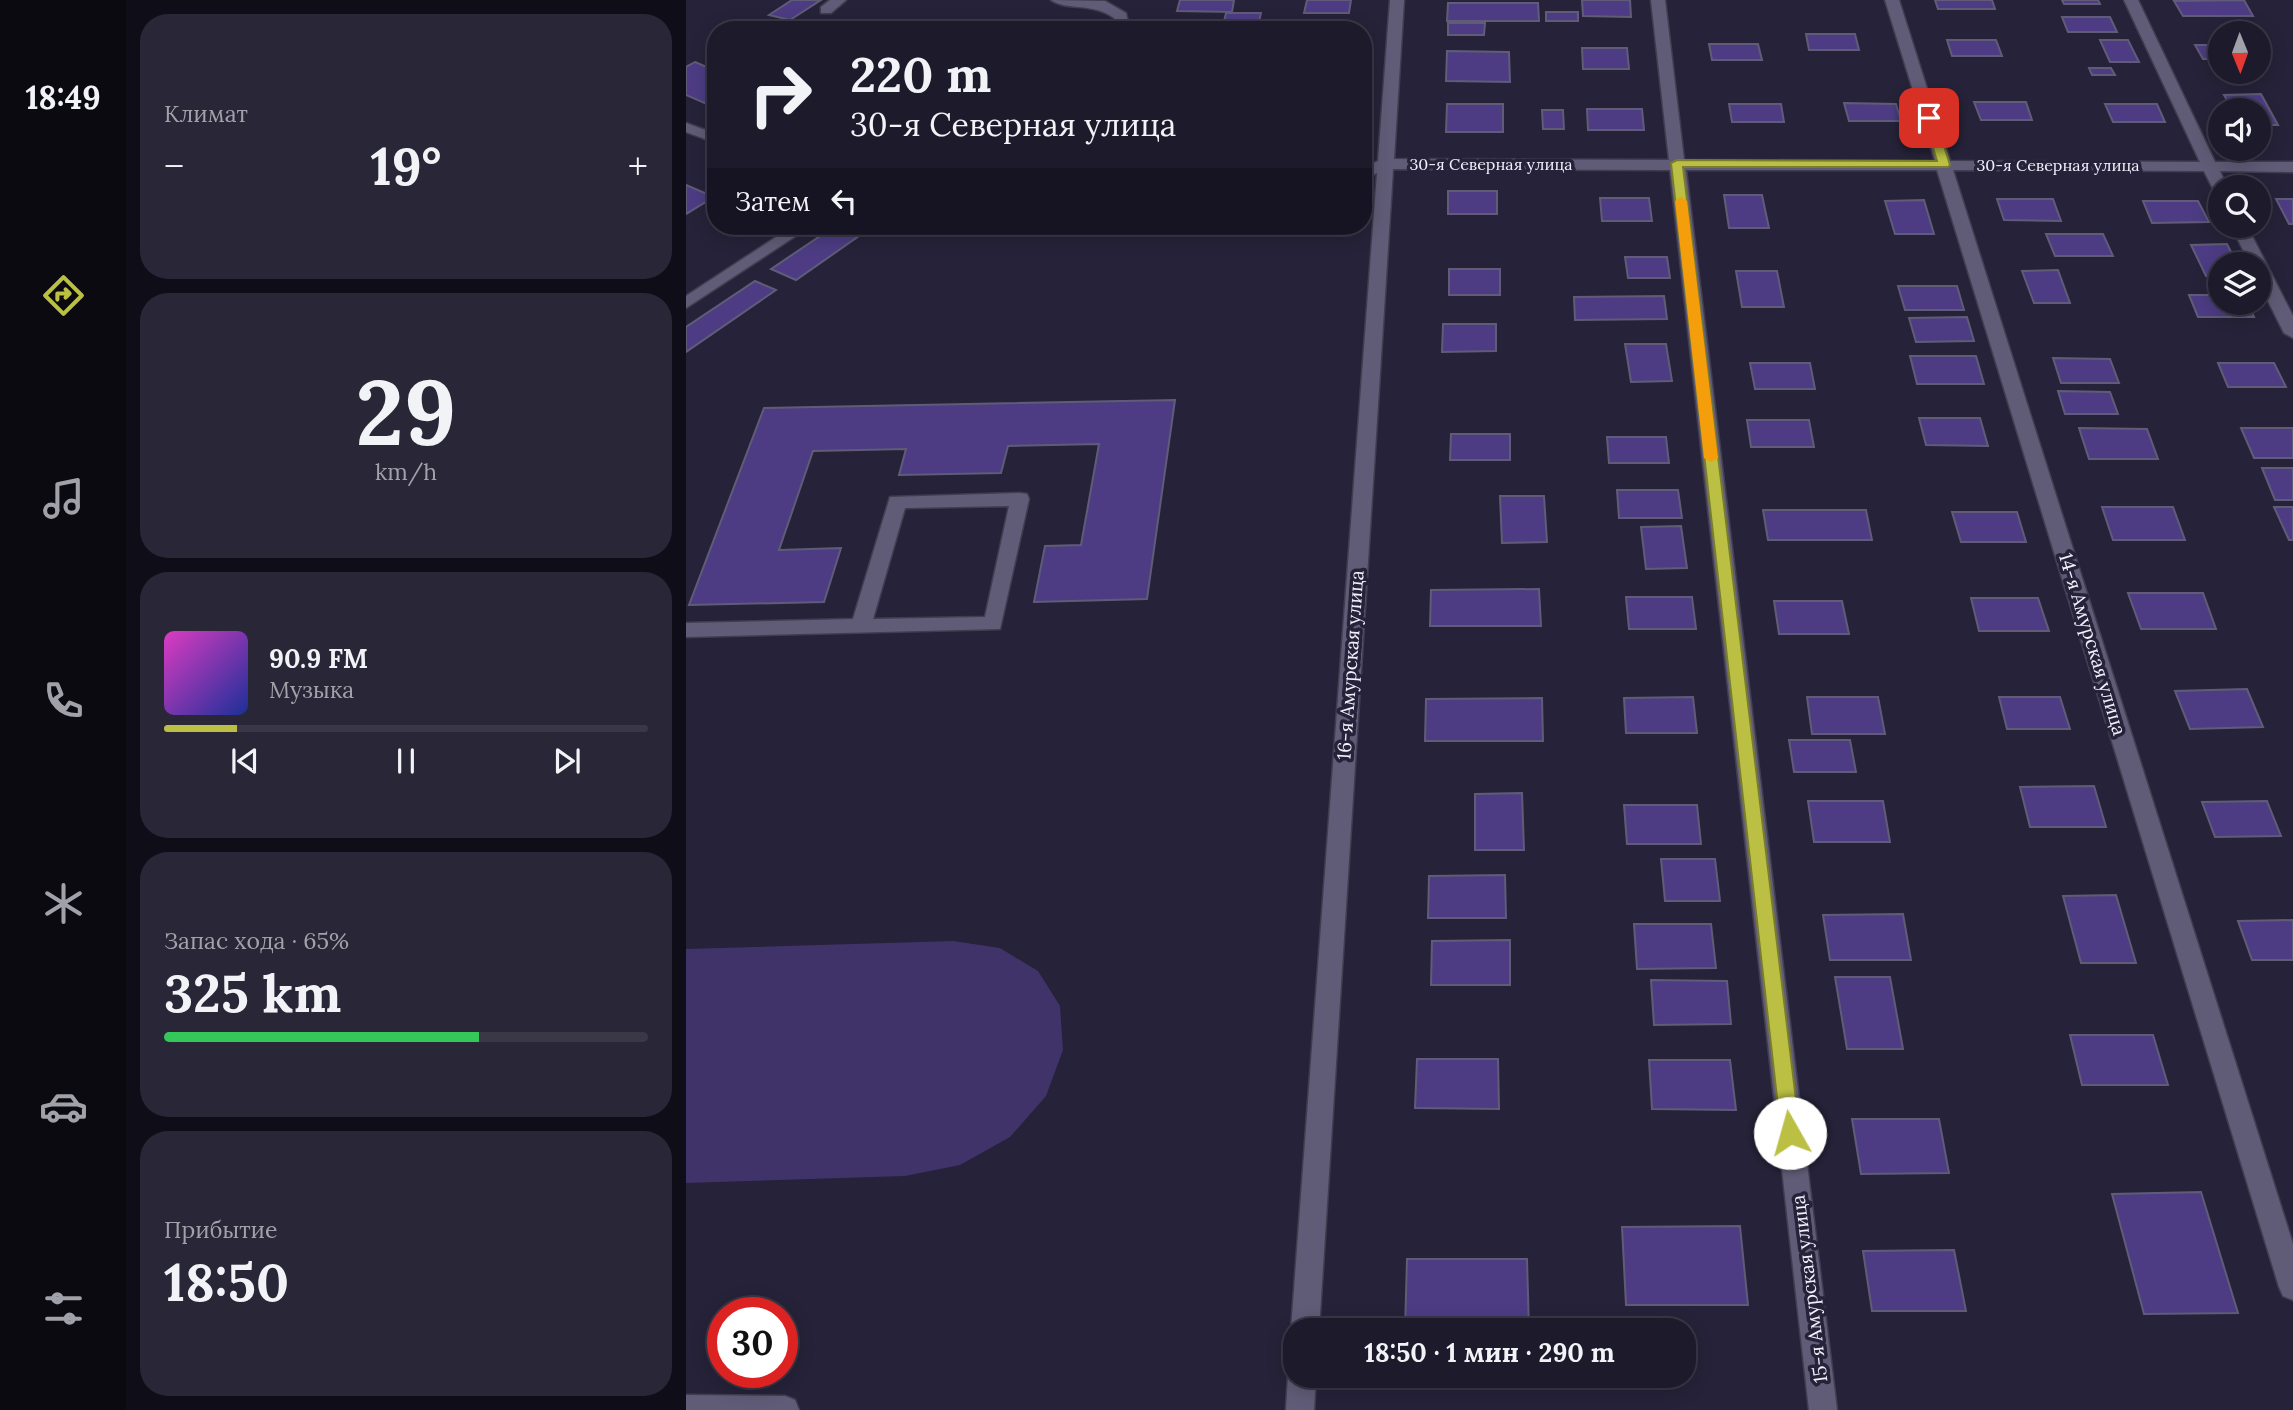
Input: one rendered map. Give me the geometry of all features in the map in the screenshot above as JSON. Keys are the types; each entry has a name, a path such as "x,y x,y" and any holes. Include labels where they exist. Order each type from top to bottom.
{"street":[{"path":"826,10 839,0"},
{"path":"1058,0 1105,5 1121,16 1122,21"},
{"name":"16-я Амурская улица","path":"1306,1318 1397,0"},
{"name":"15-я Амурская улица","path":"1658,0 1823,1410"},
{"name":"14-я Амурская улица","path":"1892,0 2293,1287"},
{"path":"2131,0 2214,175"},
{"path":"686,127 707,135"},
{"name":"30-я Северная улица","path":"1372,170 1384,164 1677,163 2293,167"},
{"path":"686,303 789,235"},
{"path":"2271,289 2293,333"},
{"path":"686,630 993,624 1020,499 897,502 861,626"},
{"path":"1300,1410 1301,1388"},
{"path":"692,1409 785,1410"}],"shaded area":[{"path":"953,941 1000,948 1038,971 1060,1006 1063,1050 1046,1096 1010,1137 960,1165 905,1176 686,1183 686,949"}],"building":[{"path":"792,0 821,0 790,20 769,15"},
{"path":"1180,0 1234,0 1232,12 1177,11"},
{"path":"1307,0 1351,0 1349,13 1304,13"},
{"path":"1582,0 1630,0 1631,17 1583,16"},
{"path":"1935,0 1992,0 1995,9 1938,9"},
{"path":"2062,0 2098,0 2100,4 2064,4"},
{"path":"2244,0 2253,16 2183,16 2174,1"},
{"path":"1448,3 1538,3 1539,21 1447,21"},
{"path":"1546,12 1578,12 1578,21 1546,21"},
{"path":"1226,13 1261,13 1259,21 1224,21"},
{"path":"2062,17 2110,17 2117,32 2068,32"},
{"path":"1448,23 1485,23 1484,35 1448,35"},
{"path":"1806,34 1855,34 1859,50 1809,50"},
{"path":"1947,40 1996,40 2002,56 1952,56"},
{"path":"2100,40 2128,40 2139,62 2110,62"},
{"path":"1709,44 1758,44 1762,60 1712,60"},
{"path":"2195,45 2208,45 2208,59 2203,59"},
{"path":"1582,48 1627,48 1629,69 1583,69"},
{"path":"1447,51 1509,52 1510,82 1446,81"},
{"path":"695,62 707,67 707,104 686,95 686,67"},
{"path":"2089,68 2111,68 2115,75 2092,75"},
{"path":"2261,94 2263,98 2226,98 2224,95"},
{"path":"1974,102 2026,102 2032,120 1981,120"},
{"path":"1844,103 1896,104 1901,121 1849,121"},
{"path":"1447,104 1503,104 1503,132 1446,132"},
{"path":"1729,104 1781,104 1784,122 1732,122"},
{"path":"2105,104 2157,104 2165,122 2113,122"},
{"path":"1587,109 1642,109 1644,130 1588,130"},
{"path":"1542,110 1563,110 1564,129 1543,129"},
{"path":"2271,112 2278,125 2271,125"},
{"path":"686,185 707,194 707,201 686,214"},
{"path":"1448,191 1497,191 1497,214 1448,214"},
{"path":"1724,195 1762,195 1769,228 1729,228"},
{"path":"1600,198 1649,198 1652,221 1602,221"},
{"path":"1997,199 2053,199 2061,221 2004,220"},
{"path":"2276,199 2293,199 2293,224 2289,224"},
{"path":"1924,200 1934,234 1895,234 1885,201"},
{"path":"2143,201 2198,201 2208,220 2208,222 2152,223"},
{"path":"2046,234 2103,234 2113,256 2055,256"},
{"path":"822,235 861,235 796,280 771,269"},
{"path":"2227,244 2231,252 2208,252 2206,276 2191,245"},
{"path":"1625,257 1667,257 1670,278 1628,278"},
{"path":"1449,269 1500,269 1500,295 1449,295"},
{"path":"2058,270 2070,303 2034,303 2022,271"},
{"path":"1736,271 1777,271 1784,307 1742,307"},
{"path":"755,281 776,290 686,352 686,327"},
{"path":"1898,286 1957,286 1964,310 1905,310"},
{"path":"2189,295 2208,295 2208,315 2254,317 2198,317"},
{"path":"1664,296 1667,319 1575,320 1574,297"},
{"path":"1967,317 1974,341 1916,342 1909,318"},
{"path":"1443,324 1496,324 1496,351 1442,352"},
{"path":"1625,344 1666,344 1672,381 1631,382"},
{"path":"1910,356 1976,356 1984,384 1917,384"},
{"path":"2053,358 2110,359 2119,383 2061,383"},
{"path":"1750,363 1810,363 1815,389 1755,389"},
{"path":"2218,363 2274,363 2286,387 2228,387"},
{"path":"2058,391 2110,392 2118,414 2065,414"},
{"path":"1175,400 1147,599 1034,602 1045,546 1081,545 1099,444 1008,446 1001,473 899,475 906,449 813,451 779,550 841,548 824,602 689,605 764,408"},
{"path":"1919,418 1980,418 1988,446 1926,445"},
{"path":"1747,420 1809,420 1814,447 1751,447"},
{"path":"2079,428 2147,429 2158,459 2089,459"},
{"path":"2241,428 2293,428 2293,458 2254,458"},
{"path":"1451,434 1510,434 1510,460 1450,460"},
{"path":"1607,437 1666,437 1669,463 1609,463"},
{"path":"2262,468 2293,468 2293,500 2275,500"},
{"path":"1617,490 1678,490 1682,518 1619,518"},
{"path":"1500,496 1544,496 1547,542 1502,543"},
{"path":"2102,507 2173,507 2185,540 2113,540"},
{"path":"2274,507 2293,507 2293,540 2289,540"},
{"path":"1763,510 1866,510 1872,540 1768,540"},
{"path":"1952,512 2017,512 2026,542 1961,542"},
{"path":"1681,526 1687,568 1646,569 1641,527"},
{"path":"1539,589 1541,626 1430,626 1431,590"},
{"path":"2128,593 2203,593 2216,629 2141,629"},
{"path":"1626,597 1692,597 1696,629 1629,629"},
{"path":"1971,598 2038,598 2049,631 1979,631"},
{"path":"1774,601 1842,601 1849,634 1779,634"},
{"path":"2247,689 2263,727 2190,729 2175,691"},
{"path":"1693,697 1697,733 1626,733 1624,698"},
{"path":"1807,697 1878,697 1885,734 1812,734"},
{"path":"1999,697 2060,697 2070,729 2007,729"},
{"path":"1542,698 1543,741 1425,741 1426,699"},
{"path":"1789,740 1850,740 1856,772 1794,772"},
{"path":"2094,786 2106,827 2030,827 2020,787"},
{"path":"1522,793 1524,850 1475,850 1475,794"},
{"path":"1808,801 1883,801 1890,842 1814,842"},
{"path":"2267,801 2281,836 2215,837 2202,802"},
{"path":"1624,805 1697,805 1701,844 1627,844"},
{"path":"1661,859 1715,859 1720,901 1665,901"},
{"path":"1505,875 1506,918 1428,918 1429,876"},
{"path":"2116,895 2136,963 2081,963 2063,896"},
{"path":"1903,914 1911,960 1830,960 1823,915"},
{"path":"2293,920 2293,960 2252,960 2238,921"},
{"path":"1634,924 1711,924 1716,968 1637,969"},
{"path":"1510,940 1510,985 1431,985 1432,941"},
{"path":"1835,977 1890,977 1903,1049 1847,1049"},
{"path":"1651,980 1727,981 1731,1024 1654,1025"},
{"path":"2070,1035 2153,1035 2168,1085 2082,1085"},
{"path":"1417,1059 1498,1059 1499,1109 1415,1108"},
{"path":"1649,1060 1730,1060 1736,1110 1652,1109"},
{"path":"1852,1119 1939,1119 1949,1173 1861,1174"},
{"path":"2201,1192 2238,1313 2144,1314 2112,1194"},
{"path":"1740,1226 1748,1305 1626,1305 1622,1227"},
{"path":"1954,1250 1966,1311 1872,1311 1863,1251"},
{"path":"1407,1259 1527,1259 1529,1318 1405,1318"}],"slow traffic":[{"path":"1681,201 1711,458"}],"route":[{"path":"1790,1133 1677,163 1944,165 1929,118"}]}
